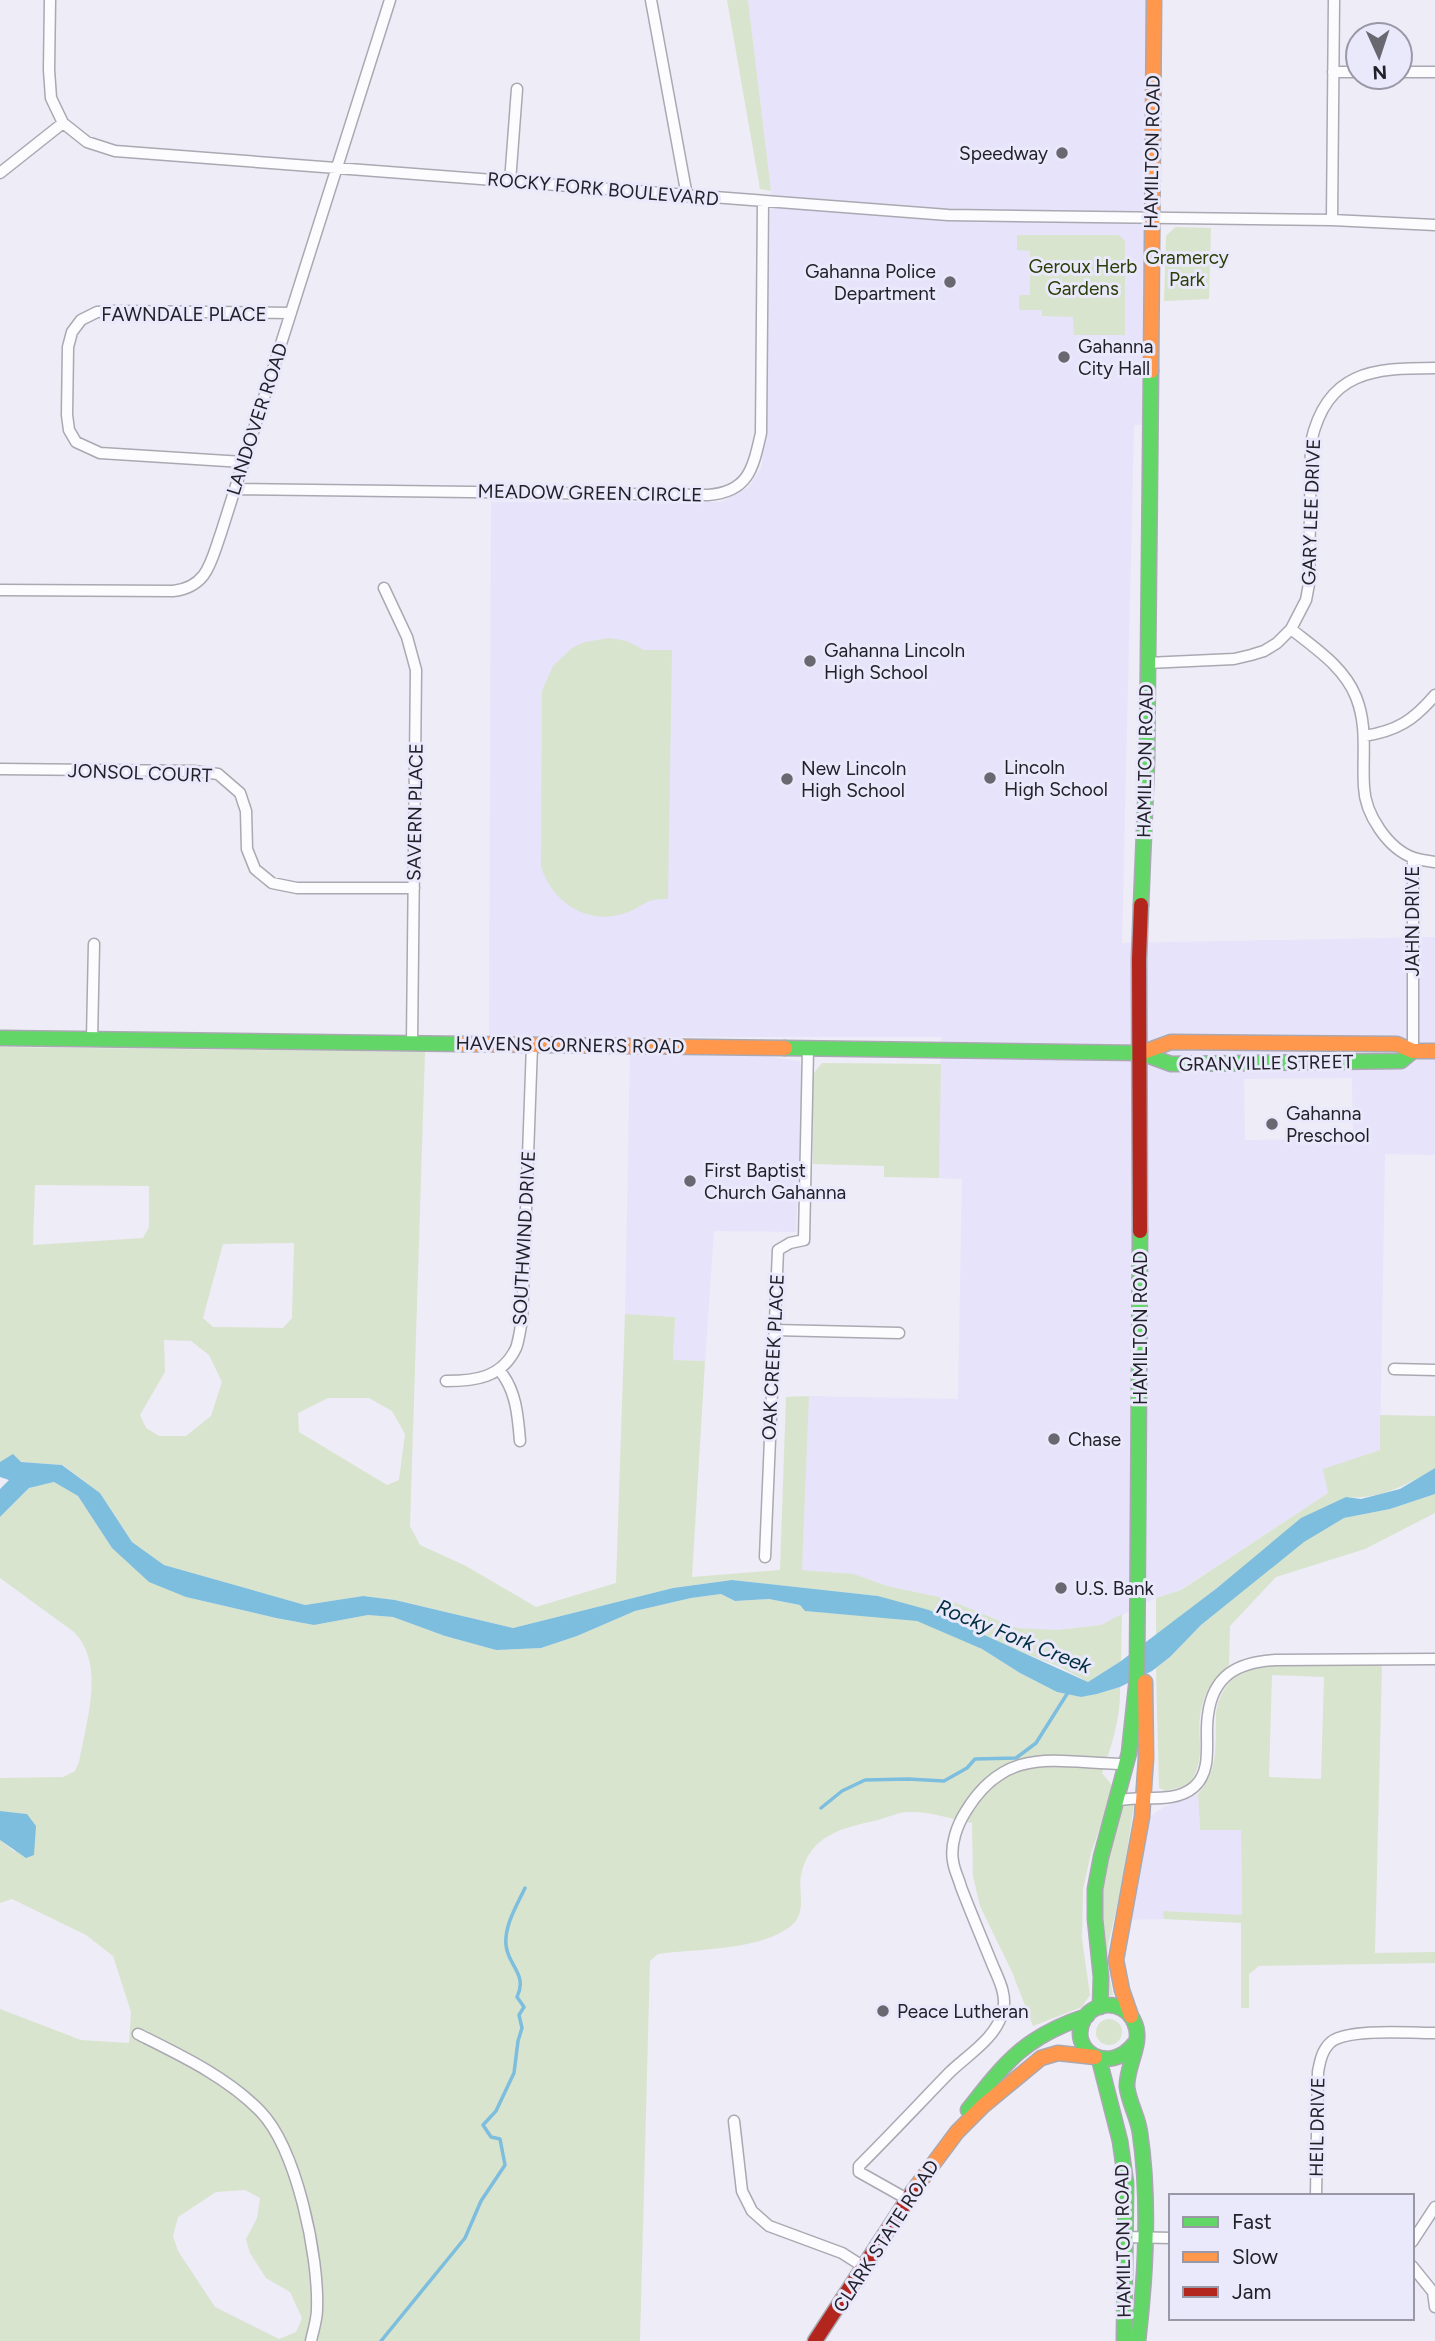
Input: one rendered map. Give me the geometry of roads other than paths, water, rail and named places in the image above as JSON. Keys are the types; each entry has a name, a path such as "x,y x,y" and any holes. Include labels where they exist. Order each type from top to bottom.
{"main road":[{"name":"HAMILTON ROAD","path":"1131,2016 1118,1973 1117,1946 1136,1855 1143,1797 1137,1678 1141,1599 1139,935 1147,761 1154,0"},
{"name":"HAVENS CORNERS ROAD","path":"0,1038 1140,1054"},
{"name":"GRANVILLE STREET","path":"1140,1054 1171,1042 1397,1044 1413,1051 1435,1051"},
{"name":"GRANVILLE STREET","path":"1140,1054 1171,1065 1401,1061 1413,1051"},
{"name":"HAMILTON ROAD","path":"1092,2012 1095,1991 1089,1939 1090,1884 1101,1836 1114,1807 1140,1712"},
{"path":"1115,2006 1131,2016 1137,2030 1126,2062 1111,2061 1093,2055 1081,2030 1092,2012 1115,2006"},
{"name":"CLARK STATE ROAD","path":"815,2341 907,2199 1004,2064 1027,2042 1092,2012"},
{"name":"CLARK STATE ROAD","path":"957,2132 992,2098 1007,2077 1038,2051 1058,2046 1093,2055"},
{"name":"HAMILTON ROAD","path":"1093,2055 1122,2152 1126,2183 1124,2341"},
{"name":"HAMILTON ROAD","path":"1126,2062 1121,2091 1141,2150 1144,2181 1143,2300 1138,2341"}],"street":[{"path":"0,173 63,123 51,98 50,0"},
{"name":"LANDOVER ROAD","path":"0,590 173,591 195,585 204,577 235,489 390,0"},
{"path":"651,0 687,196"},
{"path":"1332,220 1334,0"},
{"path":"1333,72 1344,72"},
{"path":"1414,72 1435,72"},
{"path":"510,181 517,89"},
{"name":"ROCKY FORK BOULEVARD","path":"63,123 87,142 115,151 763,202 948,215 1332,220 1435,225"},
{"name":"MEADOW GREEN CIRCLE","path":"235,489 708,495 731,489 744,481 753,468 761,433 763,202"},
{"name":"FAWNDALE PLACE","path":"243,463 100,453 76,442 69,430 67,415 68,346 72,332 81,320 97,312 291,313"},
{"name":"GARY LEE DRIVE","path":"1147,663 1234,659 1251,655 1277,643 1291,629 1307,594 1311,442 1320,416 1334,395 1357,377 1384,369 1435,368"},
{"name":"SAVERN PLACE","path":"384,588 407,637 416,670 412,1043"},
{"name":"JAHN DRIVE","path":"1291,629 1345,676 1362,713 1363,790 1371,815 1385,836 1413,858 1413,1051"},
{"path":"1364,736 1401,726 1421,712 1435,695"},
{"name":"JONSOL COURT","path":"0,769 194,771 218,774 240,793 246,811 247,849 255,869 272,883 297,888 414,888"},
{"path":"1413,858 1435,862"},
{"path":"92,1039 94,944"},
{"name":"SOUTHWIND DRIVE","path":"499,1370 516,1348 522,1321 533,1045"},
{"name":"OAK CREEK PLACE","path":"765,1558 778,1250 790,1243 804,1240 808,1049"},
{"path":"774,1330 899,1333"},
{"path":"1394,1369 1435,1370"},
{"path":"446,1381 474,1381 499,1370 508,1380 518,1414 520,1441"},
{"path":"1114,1807 1130,1797 1169,1797 1184,1794 1195,1786 1206,1763 1207,1716 1212,1698 1232,1670 1252,1661 1264,1660 1435,1659"},
{"path":"907,2199 859,2172 859,2166 988,2038 998,2025 1003,2010 1004,1993 952,1861 953,1842 962,1817 977,1793 994,1777 1014,1766 1039,1761 1127,1764"},
{"name":"HEIL DRIVE","path":"1316,2194 1318,2072 1321,2054 1332,2041 1360,2033 1435,2033"},
{"path":"138,2034 231,2086 261,2112 275,2130 290,2167 313,2245 317,2312 311,2341"},
{"path":"734,2120 742,2191 752,2211 769,2226 842,2253 864,2267"},
{"path":"1414,2239 1435,2207"},
{"path":"1125,2237 1169,2238"},
{"path":"1414,2268 1433,2292 1435,2307"}],"water":[{"path":"13,1454 21,1462 62,1465 100,1493 132,1542 164,1565 305,1605 363,1596 395,1600 513,1628 673,1588 732,1580 878,1596 929,1610 1088,1682 1121,1661 1217,1588 1301,1518 1346,1497 1361,1499 1400,1489 1435,1468 1435,1494 1390,1509 1344,1518 1304,1542 1201,1625 1170,1657 1152,1671 1120,1687 1081,1697 1057,1692 982,1649 917,1621 805,1611 800,1605 769,1599 735,1601 721,1594 635,1611 541,1648 496,1650 445,1636 393,1617 368,1615 314,1625 276,1618 186,1597 149,1582 112,1548 78,1496 54,1482 29,1488 0,1517 0,1489 9,1480 0,1477 0,1462"},
{"path":"0,1811 27,1814 36,1826 34,1855 26,1858 0,1840"}],"waterway":[{"path":"821,1808 842,1791 865,1780 944,1781 967,1768 975,1759 1016,1758 1036,1743 1067,1694"},
{"path":"381,2341 465,2238 481,2201 505,2165 500,2139 491,2137 483,2125 496,2111 514,2073 522,2028 519,2015 524,2007 517,1997 520,1989 519,1976 507,1952 506,1938 512,1916 525,1888"}],"place":[{"name":"Speedway","path":"1062,153"},
{"name":"Gahanna Police Department","path":"950,282"},
{"name":"Gahanna City Hall","path":"1064,357"},
{"name":"Gahanna Lincoln High School","path":"810,661"},
{"name":"Lincoln High School","path":"990,778"},
{"name":"New Lincoln High School","path":"787,779"},
{"name":"Gahanna Preschool","path":"1272,1124"},
{"name":"First Baptist Church Gahanna","path":"690,1181"},
{"name":"Chase","path":"1054,1439"},
{"name":"U.S. Bank","path":"1061,1588"},
{"name":"Peace Lutheran","path":"883,2011"}],"park label":[{"name":"Gramercy Park","path":"1187,268"},
{"name":"Geroux Herb Gardens","path":"1083,277"}],"water label":[{"name":"Rocky Fork Creek","path":"1014,1636"}]}
